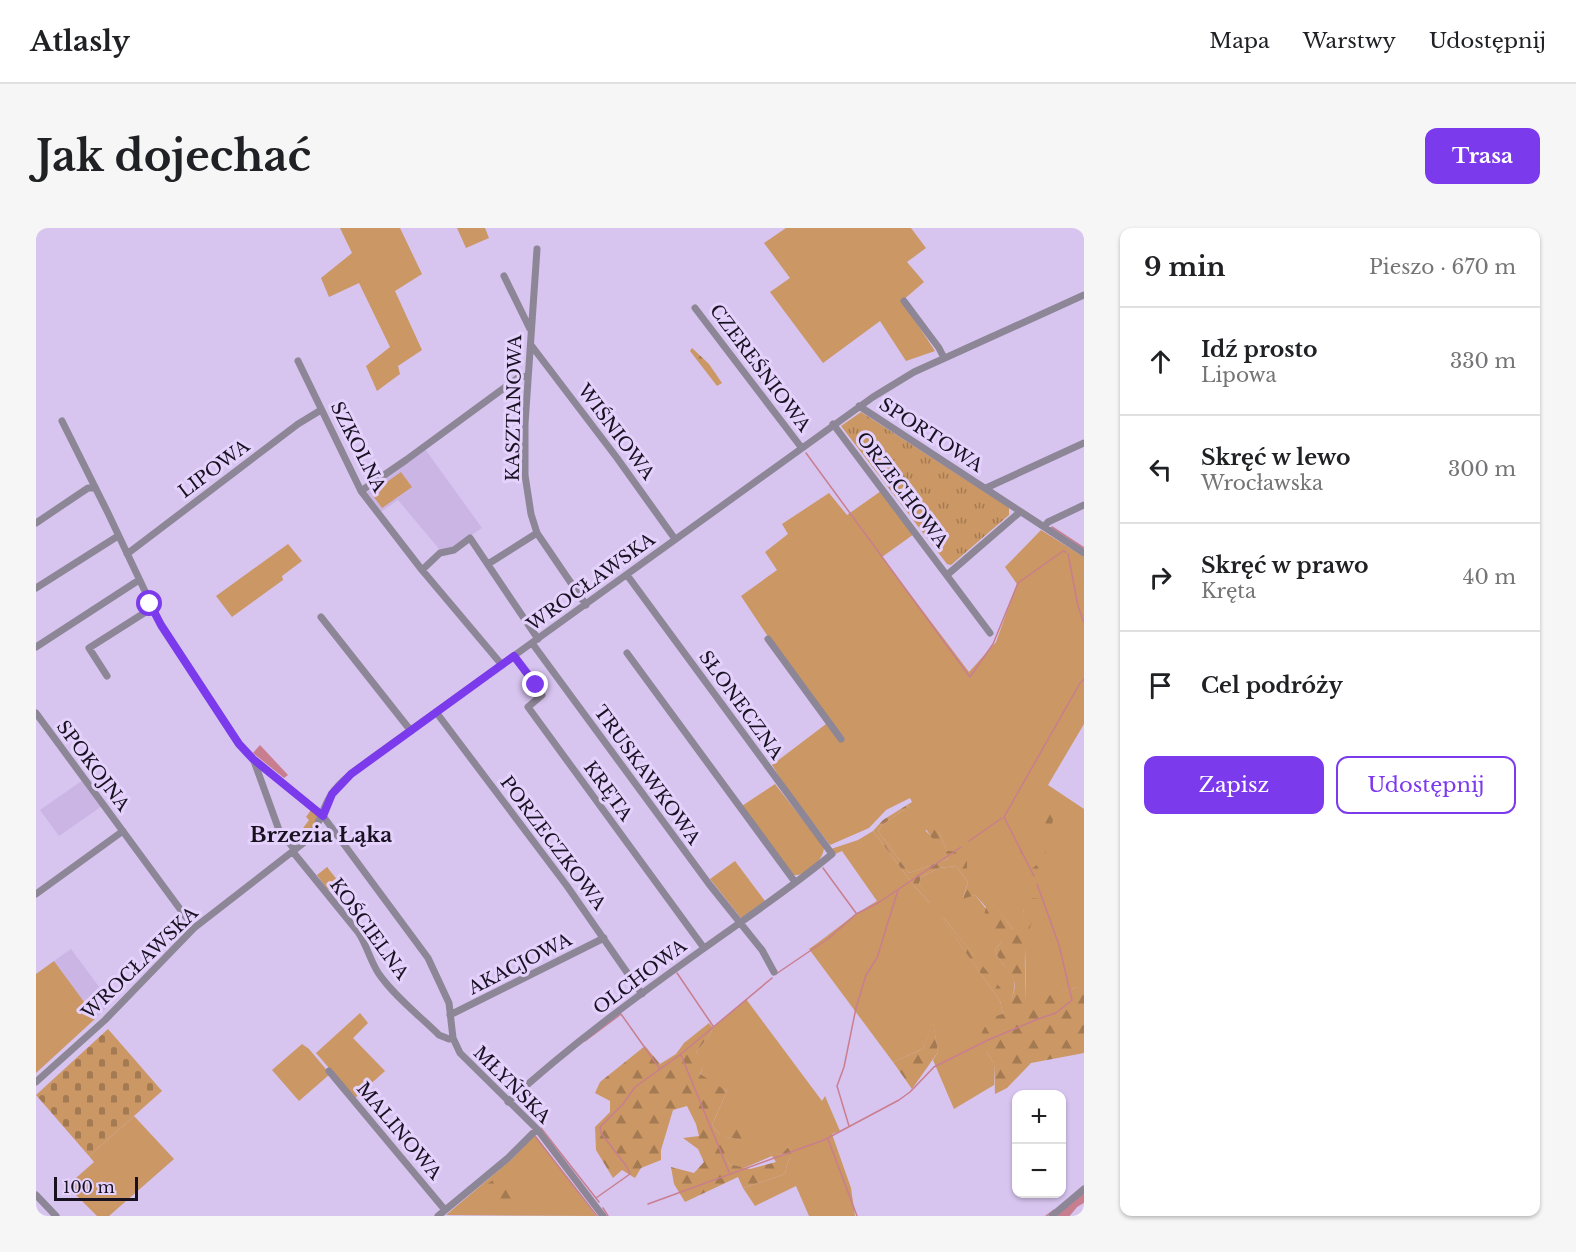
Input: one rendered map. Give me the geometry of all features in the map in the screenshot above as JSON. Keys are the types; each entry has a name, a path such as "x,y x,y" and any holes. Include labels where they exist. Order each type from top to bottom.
{"street":[{"name":"KASZTANOWA","path":"537,249 528,376 525,475 531,514 537,534 586,605"},
{"path":"504,276 531,331"},
{"name":"WROCŁAWSKA","path":"36,1082 105,1020 194,928 294,851 314,831 323,816 328,800 345,779 859,406 900,380 944,358 1084,296"},
{"path":"904,301 944,358"},
{"name":"CZEREŚNIOWA","path":"695,308 801,447"},
{"name":"WIŚNIOWA","path":"531,345 675,539"},
{"name":"SZKOLNA","path":"298,361 360,491 501,665"},
{"path":"360,491 519,377 528,376"},
{"name":"SPORTOWA","path":"859,406 1084,553"},
{"name":"LIPOWA","path":"127,554 298,424 321,410"},
{"path":"62,421 161,625 226,726 253,759 323,816"},
{"name":"ORZECHOWA","path":"834,424 990,633"},
{"name":"SPORTOWA","path":"986,488 1084,442"},
{"path":"36,523 88,488 95,488"},
{"path":"1044,527 1048,522 1084,505"},
{"name":"ORZECHOWA","path":"947,574 1020,512"},
{"path":"488,564 537,534"},
{"path":"36,588 118,536"},
{"name":"TRUSKAWKOWA","path":"422,570 440,553 454,550 470,538 535,641 739,924 762,950 774,972"},
{"name":"SŁONECZNA","path":"627,575 832,854"},
{"path":"36,647 140,579"},
{"path":"106,676 89,648 152,608"},
{"path":"321,617 411,731"},
{"path":"768,639 841,739"},
{"path":"627,652 795,882"},
{"name":"KRĘTA","path":"514,656 542,695 528,707 704,948"},
{"name":"PORZECZKOWA","path":"436,712 604,938 642,994"},
{"name":"SPOKOJNA","path":"37,718 194,928"},
{"path":"253,759 279,830 294,851"},
{"name":"MŁYŃSKA","path":"323,816 428,958 449,1003 453,1038 465,1061 537,1129 603,1216"},
{"name":"SPOKOJNA","path":"36,894 123,831"},
{"name":"KOŚCIELNA","path":"294,851 358,932 376,970 386,982 439,1035 449,1039 453,1038"},
{"name":"OLCHOWA","path":"508,1102 557,1059 832,854"},
{"name":"AKACJOWA","path":"450,1015 604,938"},
{"name":"MALINOWA","path":"329,1071 445,1210"},
{"path":"438,1216 508,1158 537,1129"},
{"path":"1052,1216 1084,1189"},
{"path":"36,1195 56,1216"}],"shaded area":[{"path":"425,449 482,528 454,547 440,550 398,500 379,513 366,493"},
{"path":"260,745 288,775 284,778 253,753"},
{"path":"83,780 102,806 59,836 40,810"},
{"path":"71,949 111,1003 96,1018 54,961"}],"green space":[{"path":"340,228 400,228 422,274 395,291 422,350 398,366 400,374 377,391 366,366 390,347 359,283 329,297 321,278 352,253"},
{"path":"457,228 485,228 489,238 466,248"},
{"path":"786,228 911,228 926,248 907,262 924,282 902,301 935,351 906,361 880,321 823,363 770,292 790,278 764,243"},
{"path":"692,348 709,364 722,383 717,386 690,351"},
{"path":"861,412 1005,505 1009,508 1009,515 951,565 947,564 841,426"},
{"path":"401,472 412,487 382,508 371,493"},
{"path":"881,491 914,534 882,557 969,672 996,642 1017,584 1005,567 1041,530 1084,557 1084,724 1048,785 1084,809 1084,987 1026,1003 1025,940 1033,916 1024,909 1021,925 1014,930 947,851 939,832 925,830 948,859 909,873 878,831 882,825 909,806 907,805 912,802 910,798 886,810 869,828 830,845 787,789 772,765 826,724 741,596 777,570 765,552 788,534 782,524 829,493 847,515"},
{"path":"288,544 302,561 282,576 283,580 232,617 216,596"},
{"path":"775,784 824,847 818,862 809,870 798,875 793,875 742,806"},
{"path":"1051,802 1056,806 1040,887 1028,872 1038,864 1040,851 1022,857 1018,843 1021,839 1023,843 1040,845"},
{"path":"907,805 909,806 882,825 878,831 909,873 948,859 925,827 924,822 939,832 947,851 967,852 967,873 1013,929 1020,925 1024,909 1032,898 1044,899 1036,912 1027,937 1026,1002 1084,987 1084,1053 1031,1063 1007,1088 995,1094 994,1063 986,1052 981,1052 977,1048 985,1026 993,1018 1003,1014 1000,1001 940,916 1011,1001 1015,984 995,950 1001,942 993,932 995,920 983,921 986,907 975,895 963,899 968,882 956,866 939,868 921,877 919,884 933,906 915,887 873,831 883,820"},
{"path":"311,810 318,816 311,831 298,843 292,843 294,833 298,835 309,820 306,817"},
{"path":"873,831 915,887 930,903 919,884 921,877 939,868 956,866 968,882 963,898 975,895 995,920 1001,942 995,950 1013,977 1014,991 1011,1002 941,917 1000,1001 1003,1014 986,1052 994,1063 994,1085 954,1109 933,1060 938,1052 933,1023 923,1049 893,1062 809,949 877,901 842,851 835,854 831,849 858,840"},
{"path":"735,861 765,901 741,918 710,879"},
{"path":"327,867 342,886 339,889 335,885 328,890 317,875"},
{"path":"54,961 96,1018 36,1073 36,974"},
{"path":"746,999 822,1101 825,1096 840,1131 832,1134 851,1188 855,1216 809,1216 796,1186 755,1206 743,1188 785,1174 788,1161 801,1146 785,1135 790,1145 781,1155 769,1151 772,1156 744,1168 729,1164 720,1143 727,1137 749,1142 720,1135 712,1125 727,1091 700,1075 706,1058 702,1059 696,1052 713,1028"},
{"path":"360,1013 368,1023 353,1038 385,1071 355,1098 316,1053"},
{"path":"933,1021 938,1052 912,1089 893,1062 923,1049"},
{"path":"709,1023 713,1028 696,1052 702,1058 707,1058 700,1074 727,1091 712,1125 720,1135 732,1123 750,1142 727,1137 721,1143 729,1164 750,1169 776,1162 768,1150 781,1155 789,1146 785,1135 787,1126 802,1146 788,1161 785,1174 743,1188 738,1177 685,1202 674,1184 671,1167 694,1173 704,1162 698,1149 683,1138 699,1136 687,1106 673,1110 661,1150 661,1160 641,1168 635,1178 622,1170 613,1178 596,1150 595,1127 610,1112 610,1101 595,1093 600,1082 645,1046 660,1064 676,1054 684,1043"},
{"path":"108,1029 162,1091 89,1156 36,1095"},
{"path":"302,1044 330,1074 299,1101 272,1070"},
{"path":"134,1116 174,1159 109,1216 97,1216 67,1186 94,1162 89,1156"},
{"path":"535,1135 596,1216 446,1215 511,1160"},
{"path":"501,1175 514,1179 508,1187 512,1192 533,1181 522,1200 512,1208 501,1207 497,1192 484,1186"}],"waterway":[{"path":"806,453 970,677 993,644 1018,583 1063,551 1066,552"},
{"path":"1052,527 1084,548"},
{"path":"1068,554 1078,606 1084,623"},
{"path":"1034,876 1004,817 1084,679"},
{"path":"969,841 1002,818"},
{"path":"776,974 829,938 856,914 878,903 961,847"},
{"path":"823,868 856,913"},
{"path":"648,1204 824,1140 899,1100 934,1067 988,1040 1056,1013 1072,1000 1059,945 1037,884"},
{"path":"849,1126 837,1086 844,1067 856,1008 866,975 877,958 898,890"},
{"path":"677,973 713,1026"},
{"path":"596,1198 630,1174 601,1133 600,1127 623,1104 635,1087 681,1054 772,978"},
{"path":"585,1041 621,1014 660,1069"},
{"path":"681,1055 729,1172"},
{"path":"541,1128 599,1202"},
{"path":"535,1136 597,1216"},
{"path":"828,1139 857,1216"},
{"path":"1063,1216 1074,1203 1084,1197"},
{"path":"603,1208 608,1216"},
{"path":"1046,1216 1054,1210"}],"district":[{"name":"Brzezia Łąka","path":"321,835"}],"route":[{"path":"150,604 161,625 239,744 253,759 323,816 328,800 345,779 514,656 536,685"}]}
